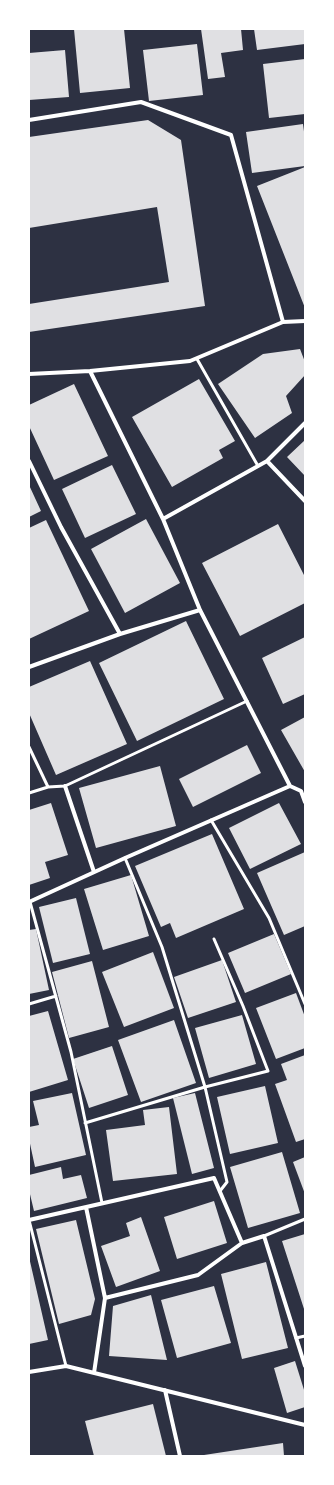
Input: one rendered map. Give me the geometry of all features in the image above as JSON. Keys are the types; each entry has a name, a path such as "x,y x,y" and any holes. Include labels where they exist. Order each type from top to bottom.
{"street":[{"path":"29,120 141,102 231,135 283,322"},
{"path":"29,374 90,371 190,361 283,322 305,321"},
{"path":"90,371 163,519 200,610 290,786 301,791 305,802"},
{"path":"163,519 267,461 305,423"},
{"path":"29,461 61,527 120,634"},
{"path":"267,461 305,501"},
{"path":"29,667 120,634 200,610"},
{"path":"65,786 94,872"},
{"path":"29,902 125,858 290,786"},
{"path":"29,1220 214,1178 242,1243"},
{"path":"86,1207 105,1298 94,1373"},
{"path":"105,1298 198,1275 242,1243 264,1236 305,1366"},
{"path":"29,1372 66,1366 305,1425"},
{"path":"165,1390 180,1456"}],"lane":[{"path":"197,359 258,466"},
{"path":"29,793 48,787 65,786 247,701"},
{"path":"29,747 48,787"},
{"path":"211,820 269,918 305,1004"},
{"path":"125,858 162,947 206,1087 227,1182 220,1191"},
{"path":"29,902 71,1052 102,1203"},
{"path":"85,1123 206,1087 268,1071 243,1006 214,939"},
{"path":"29,1004 56,996"},
{"path":"264,1236 305,1219"},
{"path":"29,1220 66,1366"},
{"path":"296,1338 305,1336"}],"building":[{"path":"74,29 124,29 130,88 80,93"},
{"path":"201,29 241,29 243,50 221,53 225,77 208,79"},
{"path":"254,29 305,29 305,44 257,50"},
{"path":"197,44 203,95 149,101 143,50"},
{"path":"65,50 69,97 29,100 29,53"},
{"path":"305,59 305,114 269,118 263,64"},
{"path":"148,120 181,140 205,306 29,332 29,304 169,282 157,207 29,228 29,137"},
{"path":"303,124 305,139 305,166 252,173 246,132"},
{"path":"305,167 305,308 257,186"},
{"path":"300,349 305,362 305,375 286,396 292,413 255,438 218,384 263,354"},
{"path":"199,379 235,441 219,450 223,458 172,487 132,417"},
{"path":"74,384 108,456 54,480 29,426 29,405"},
{"path":"305,440 305,476 287,457"},
{"path":"112,465 136,514 85,538 62,489"},
{"path":"29,485 41,511 29,517"},
{"path":"146,519 180,583 125,613 91,549"},
{"path":"46,520 89,611 29,639 29,528"},
{"path":"278,524 305,577 305,603 240,636 202,563"},
{"path":"186,621 224,699 137,741 99,663"},
{"path":"305,637 305,694 283,704 262,658"},
{"path":"90,661 127,744 56,775 29,713 29,687"},
{"path":"305,717 305,772 281,730"},
{"path":"247,745 261,773 193,807 179,779"},
{"path":"160,766 176,826 96,848 79,788"},
{"path":"51,803 68,855 45,862 50,878 29,885 29,810"},
{"path":"279,803 301,844 250,869 229,828"},
{"path":"212,834 244,909 176,938 170,923 161,927 135,866"},
{"path":"305,852 305,926 284,935 257,873"},
{"path":"131,875 149,936 103,950 84,889"},
{"path":"76,898 90,954 53,963 39,907"},
{"path":"36,929 49,990 29,994 29,930"},
{"path":"274,934 291,974 245,993 228,953"},
{"path":"153,952 174,1008 124,1027 102,972"},
{"path":"222,960 236,1002 188,1018 174,977"},
{"path":"92,961 109,1027 69,1038 52,972"},
{"path":"296,993 305,1017 305,1048 276,1059 256,1008"},
{"path":"48,1011 68,1080 29,1092 29,1016"},
{"path":"242,1015 256,1064 209,1078 195,1028"},
{"path":"174,1020 196,1083 141,1102 118,1040"},
{"path":"112,1046 128,1095 89,1108 73,1059"},
{"path":"305,1055 305,1139 296,1142 275,1084 287,1080 281,1064"},
{"path":"265,1086 278,1143 230,1154 217,1097"},
{"path":"72,1093 86,1155 35,1167 29,1139 29,1127 39,1125 33,1101"},
{"path":"195,1093 214,1168 192,1174 173,1098"},
{"path":"169,1107 177,1174 113,1181 106,1130 145,1125 143,1110"},
{"path":"282,1152 300,1213 248,1228 230,1167"},
{"path":"305,1157 305,1194 293,1162"},
{"path":"61,1167 63,1179 81,1175 87,1198 34,1211 29,1190 29,1175"},
{"path":"214,1201 227,1243 177,1259 164,1217"},
{"path":"141,1217 160,1271 116,1287 101,1246 130,1236 126,1223"},
{"path":"76,1220 95,1299 91,1315 59,1324 36,1229"},
{"path":"305,1234 305,1312 282,1241"},
{"path":"29,1257 48,1340 29,1344"},
{"path":"266,1262 288,1348 242,1359 221,1274"},
{"path":"214,1286 231,1343 177,1358 161,1300"},
{"path":"151,1295 167,1360 109,1356 113,1306"},
{"path":"295,1361 305,1393 305,1407 287,1413 274,1368"},
{"path":"153,1404 166,1456 94,1456 85,1421"},
{"path":"283,1443 284,1456 204,1456 204,1455"}]}
